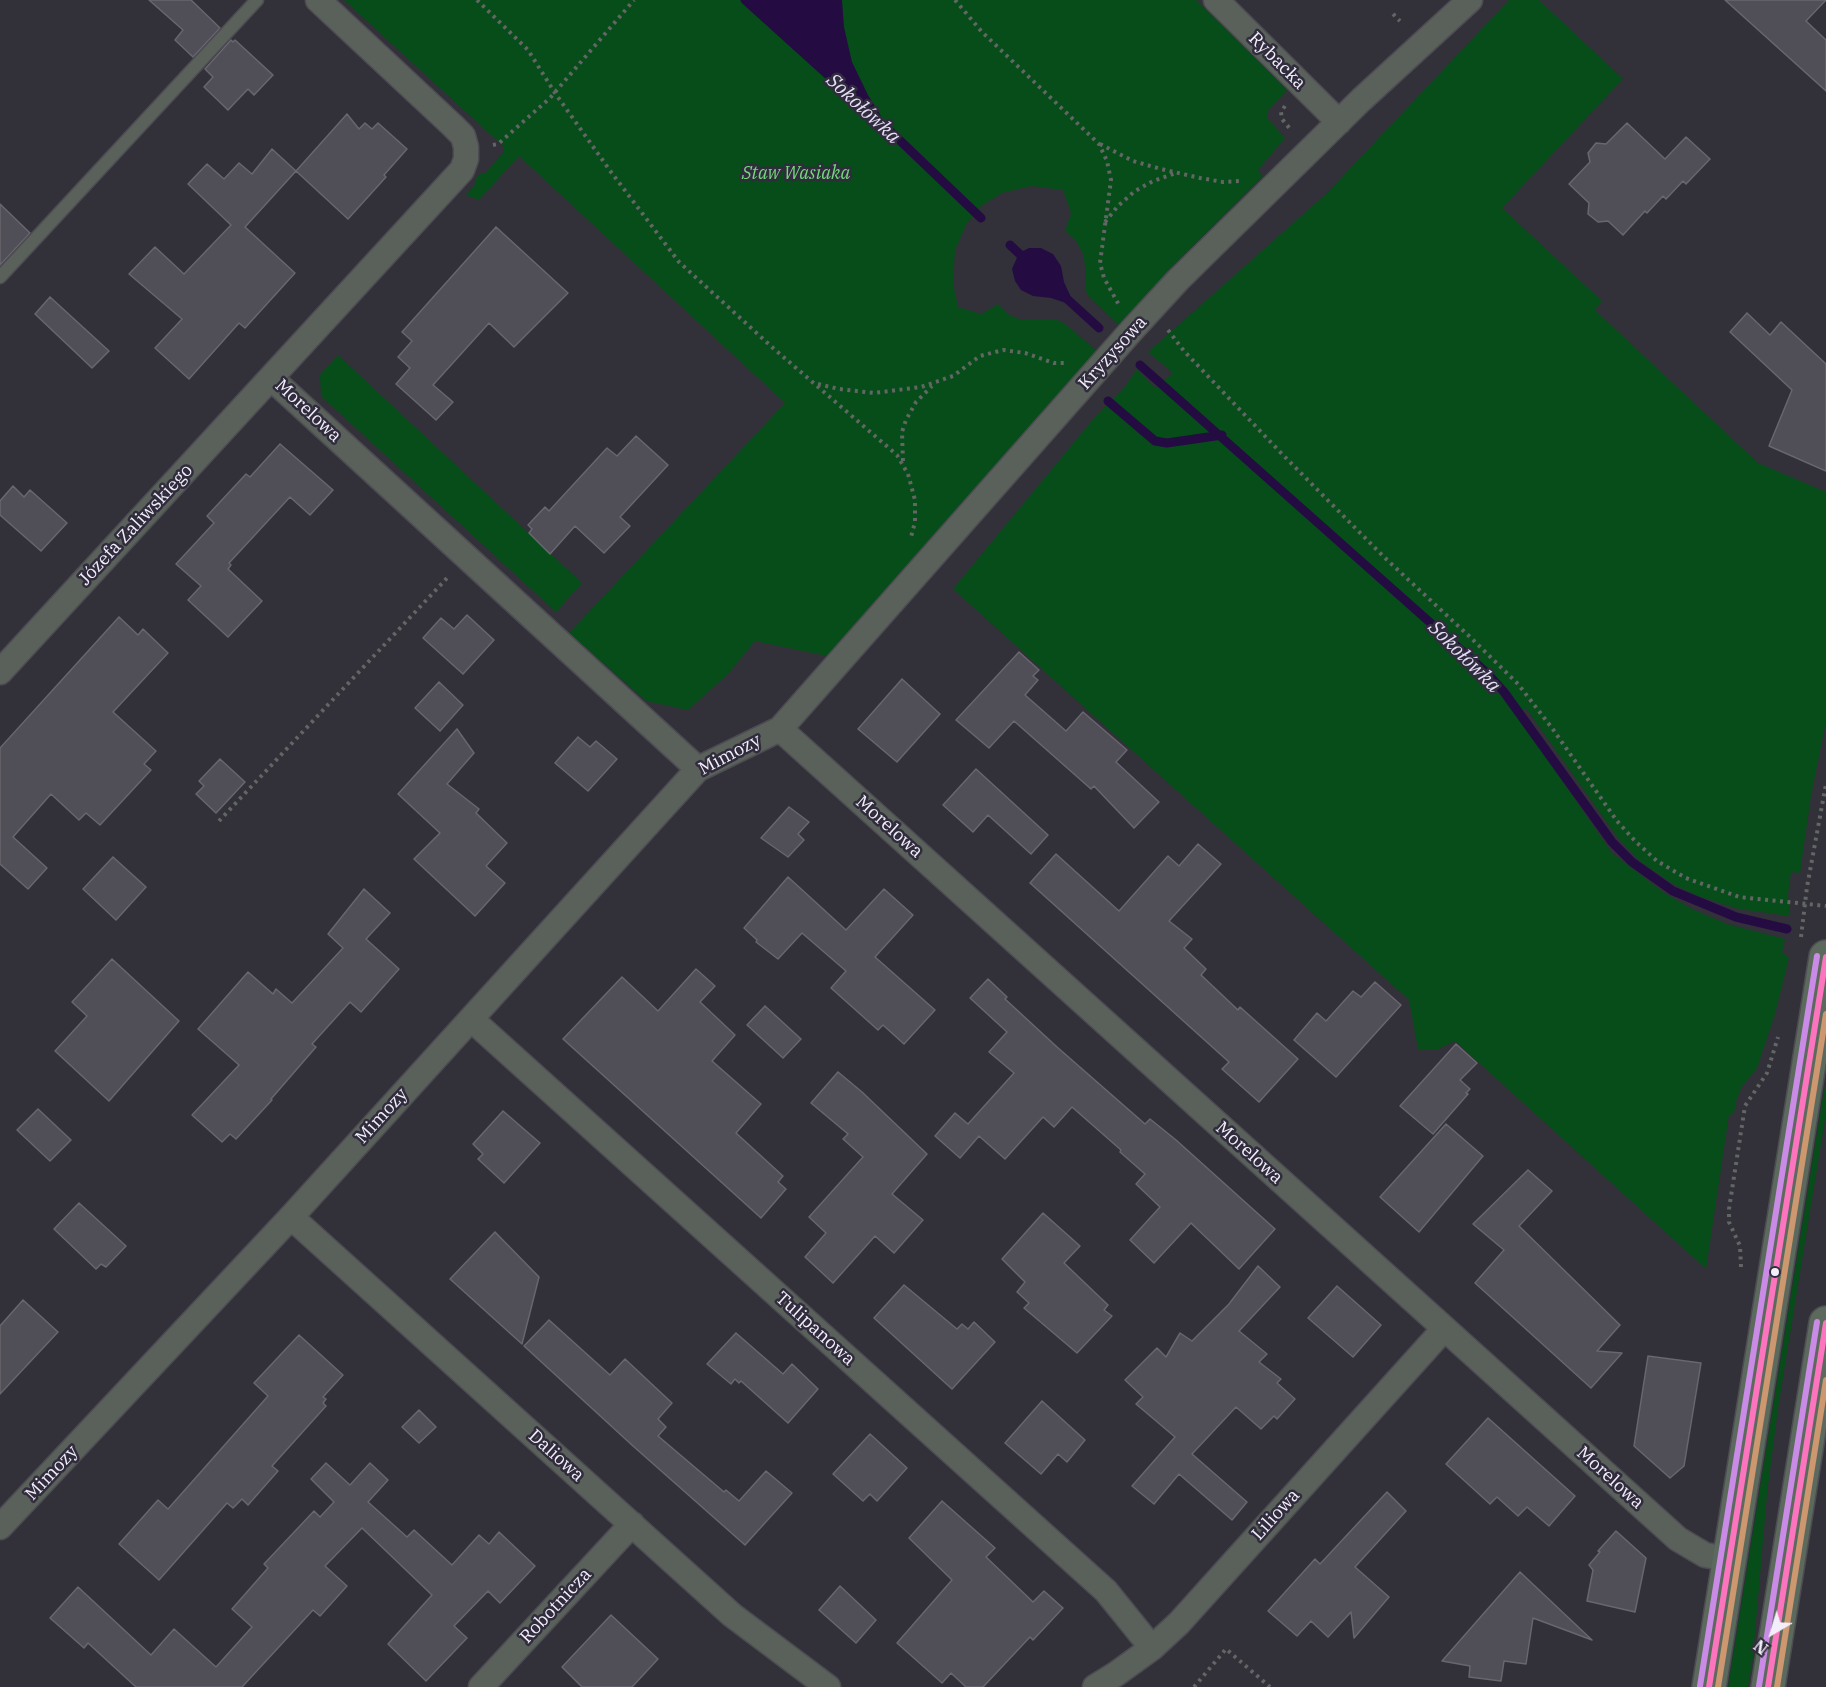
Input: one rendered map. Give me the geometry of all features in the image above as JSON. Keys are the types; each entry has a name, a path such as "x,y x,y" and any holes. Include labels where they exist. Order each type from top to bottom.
{"main road":[{"path":"1709,1687 1728,1559 1822,1013 1826,957"},
{"path":"1768,1687 1826,1323"}],"street":[{"name":"Morelowa","path":"318,0 453,124 463,136 466,159 455,179 271,378 698,769"},
{"name":"Rybacka","path":"1216,0 1339,122"},
{"name":"Kryzysowa","path":"780,729 1105,360 1126,320 1214,244 1339,122 1470,0"},
{"name":"Józefa Zaliwskiego","path":"0,672 271,378"},
{"name":"Morelowa","path":"780,729 1678,1539 1705,1555 1728,1559"},
{"name":"Mimozy","path":"0,1527 291,1217 698,769 780,729"},
{"name":"Tulipanowa","path":"471,1018 1106,1591 1152,1648"},
{"name":"Daliowa","path":"291,1217 732,1615 828,1687"},
{"name":"Liliowa","path":"1095,1687 1152,1648 1179,1623 1444,1329"},
{"name":"Robotnicza","path":"481,1687 632,1524"}],"lane":[{"path":"0,277 257,0"}],"path":[{"path":"477,0 528,50 555,93 611,172 679,262 814,383 891,448 903,462 915,500 915,522 910,541"},
{"path":"498,144 555,93 634,0"},
{"path":"955,0 982,32 1099,144 1133,161 1177,173 1223,182 1245,180"},
{"path":"1393,14 1400,21"},
{"path":"1288,102 1281,112 1282,119 1290,128 1293,136"},
{"path":"1099,144 1107,161 1111,180 1100,263 1104,278 1126,320"},
{"path":"1105,223 1118,206 1135,191 1153,181 1177,173"},
{"path":"1163,323 1184,351 1290,462 1385,558 1470,636 1518,684 1617,820 1650,855 1686,878 1739,897 1758,901 1795,901 1826,906"},
{"path":"814,383 839,389 874,393 934,384 953,376 975,359 993,352 1018,352 1054,363 1068,363"},
{"path":"903,462 902,432 906,420 916,402 934,384"},
{"path":"219,821 467,557"},
{"path":"1805,912 1826,784"},
{"path":"1740,1246 1729,1222 1729,1209 1745,1106 1767,1073"},
{"path":"1194,1687 1226,1649 1270,1687"}],"green space":[{"name":"Staw Wasiaka","path":"344,0 1196,0 1287,90 1267,112 1268,119 1285,138 1258,170 1263,176 1167,272 1119,325 1089,297 1085,289 1086,270 1083,254 1076,241 1065,231 1071,213 1063,190 1032,186 1002,193 981,206 967,223 955,250 953,283 958,307 981,314 998,304 1009,315 1022,320 1057,320 1064,323 1097,351 827,656 755,641 728,674 688,710 646,701 569,633 785,403 519,156 479,200 466,195 476,183 476,178 481,173 485,173 504,152 504,147"},
{"path":"1509,0 1539,0 1623,79 1502,208 1602,301 1595,310 1758,463 1826,492 1826,721 1811,796 1800,873 1791,872 1788,895 1789,916 1739,909 1698,896 1673,884 1641,862 1618,838 1526,708 1518,717 1612,853 1663,892 1692,909 1727,924 1785,939 1782,952 1789,958 1775,1014 1757,1068 1741,1088 1734,1113 1729,1115 1706,1269 1455,1041 1436,1050 1418,1049 1409,1000 953,589 1094,418 1124,388 1137,369 1155,388 1173,373 1148,352 1326,194"},
{"path":"338,355 582,583 556,612 321,396 320,375"},
{"path":"1824,1090 1826,1090 1826,1113 1778,1408 1767,1494 1753,1657 1748,1687 1728,1687"}],"shaded area":[{"name":"Staw Wasiaka","path":"745,0 842,0 844,27 852,62 868,95 890,131"},
{"path":"1029,248 1041,248 1053,254 1061,266 1064,282 1075,306 1051,298 1033,296 1021,290 1015,281 1012,269 1019,253"}],"building":[{"path":"149,0 191,0 220,28 193,57 175,40 183,30"},
{"path":"1725,0 1826,0 1806,21 1826,40 1826,91"},
{"path":"231,40 233,42 235,40 273,75 254,95 248,89 228,110 204,87 213,77 205,69"},
{"path":"347,114 359,129 365,123 372,129 378,123 407,149 384,175 386,177 348,219 296,171"},
{"path":"1627,123 1665,159 1686,137 1710,159 1686,184 1683,181 1666,199 1663,196 1647,213 1645,211 1623,235 1608,221 1598,222 1588,214 1589,203 1569,184 1590,162 1588,153 1596,143 1606,144"},
{"path":"272,149 296,171 245,227 295,273 245,328 239,323 189,379 155,348 182,319 129,274 155,247 184,274 231,225 188,184 207,164 224,179 239,163 252,174"},
{"path":"0,204 30,233 0,265"},
{"path":"496,227 568,293 514,347 489,323 433,385 453,402 436,420 396,384 410,368 398,357 412,341 402,332"},
{"path":"50,297 109,351 92,368 35,314"},
{"path":"1747,313 1770,335 1781,322 1826,364 1826,471 1769,446 1792,390 1730,332"},
{"path":"636,436 668,465 620,517 630,526 604,553 575,526 550,554 529,533 532,529 528,525 545,507 549,511 607,448 617,456"},
{"path":"280,444 333,490 310,515 290,497 229,563 231,565 228,569 262,601 228,637 188,600 201,586 176,564 214,523 207,516 246,474 250,477"},
{"path":"13,486 24,497 30,490 67,523 41,551 0,515 0,501"},
{"path":"467,615 494,640 463,674 423,638 441,618 454,629"},
{"path":"119,617 138,635 143,629 168,653 113,712 156,751 144,764 151,770 100,825 86,813 79,820 51,794 13,837 47,868 28,889 0,864 0,748"},
{"path":"1019,652 1039,670 1033,676 1038,680 1025,695 1066,731 1083,712 1127,750 1116,762 1159,802 1134,828 1094,786 1091,789 1014,721 989,748 956,720"},
{"path":"902,679 940,714 897,762 858,729"},
{"path":"439,682 463,705 440,731 415,708"},
{"path":"457,729 474,753 447,784 479,809 476,813 507,843 486,866 505,883 475,916 414,859 440,833 398,794"},
{"path":"578,737 590,747 596,741 617,759 588,791 555,763"},
{"path":"220,759 245,782 216,813 196,794 204,786 199,781"},
{"path":"976,769 1048,835 1031,854 988,815 973,832 943,805"},
{"path":"789,807 809,822 798,834 804,840 788,857 761,838"},
{"path":"1198,844 1221,864 1169,921 1192,939 1184,948 1206,969 1201,975 1238,1010 1240,1007 1298,1059 1259,1102 1222,1069 1229,1062 1030,883 1056,854 1119,911 1168,856 1179,866"},
{"path":"113,857 146,887 116,920 83,889"},
{"path":"788,877 846,930 884,889 913,915 875,957 935,1010 904,1044 883,1025 878,1030 831,988 846,971 802,933 778,959 756,942 757,940 744,928"},
{"path":"364,889 390,913 366,939 399,969 361,1012 350,1002 312,1044 316,1047 272,1100 236,1139 230,1134 222,1142 192,1115 239,1065 198,1029 248,972 273,994 276,989 292,1003 343,948 328,934"},
{"path":"112,959 179,1021 109,1101 55,1051 87,1016 72,1002"},
{"path":"696,969 715,986 700,1002 735,1035 712,1061 761,1104 736,1133 783,1176 778,1182 786,1189 761,1218 563,1039 622,977 658,1011"},
{"path":"988,979 1007,997 1005,999 1145,1124 1150,1119 1176,1140 1275,1229 1239,1269 1191,1223 1154,1263 1130,1240 1160,1207 1136,1184 1145,1174 1072,1107 1054,1127 1043,1117 1005,1159 979,1136 960,1158 935,1136 955,1113 968,1124 1014,1073 989,1052 1007,1032 970,998"},
{"path":"1375,982 1401,1005 1336,1077 1294,1040 1317,1013 1326,1021 1353,991 1361,997"},
{"path":"765,1006 801,1039 783,1058 747,1025"},
{"path":"1456,1044 1477,1063 1460,1080 1470,1089 1466,1093 1468,1094 1433,1134 1400,1106"},
{"path":"838,1072 927,1154 892,1194 923,1220 894,1253 875,1236 833,1283 805,1257 826,1233 809,1217 863,1157 843,1139 848,1134 811,1103"},
{"path":"38,1109 71,1140 50,1161 17,1130"},
{"path":"503,1111 540,1143 504,1183 478,1159 483,1154 473,1144"},
{"path":"1446,1124 1483,1156 1419,1232 1380,1197"},
{"path":"1528,1170 1552,1191 1519,1226 1620,1325 1597,1351 1622,1353 1591,1388 1475,1283 1504,1250 1473,1224"},
{"path":"79,1203 126,1246 106,1267 101,1264 96,1269 54,1229"},
{"path":"1043,1213 1080,1246 1064,1263 1108,1305 1104,1310 1112,1316 1077,1353 1024,1308 1029,1303 1017,1292 1025,1282 1002,1259"},
{"path":"495,1232 539,1277 522,1344 450,1279"},
{"path":"1258,1266 1280,1287 1239,1331 1267,1354 1259,1362 1281,1379 1277,1383 1295,1399 1277,1419 1274,1416 1261,1429 1236,1407 1192,1454 1247,1502 1232,1520 1179,1474 1154,1504 1132,1486 1175,1437 1136,1404 1143,1397 1125,1380 1157,1348 1166,1357 1180,1333 1192,1341 1229,1304"},
{"path":"904,1285 957,1329 962,1324 968,1329 974,1322 995,1342 952,1389 874,1318"},
{"path":"1337,1286 1381,1325 1353,1357 1308,1318"},
{"path":"23,1300 58,1332 0,1394 0,1326"},
{"path":"549,1320 610,1375 625,1359 672,1403 658,1419 666,1427 658,1436 724,1492 726,1490 739,1501 766,1471 792,1493 745,1545 524,1346"},
{"path":"736,1333 783,1374 792,1364 818,1389 788,1423 741,1381 739,1383 735,1379 731,1384 707,1364"},
{"path":"299,1335 343,1375 323,1397 326,1399 323,1403 326,1406 272,1466 278,1471 248,1505 242,1499 233,1508 227,1503 159,1580 119,1544 158,1500 168,1509 268,1396 254,1383"},
{"path":"1648,1356 1701,1363 1684,1466 1670,1478 1634,1446"},
{"path":"1042,1401 1085,1440 1067,1462 1058,1454 1041,1474 1005,1443"},
{"path":"419,1410 436,1427 419,1443 402,1427"},
{"path":"1488,1418 1575,1496 1549,1526 1527,1507 1518,1516 1497,1497 1490,1504 1446,1464"},
{"path":"870,1434 907,1468 877,1501 870,1494 863,1501 833,1474"},
{"path":"326,1463 350,1485 370,1463 388,1480 368,1502 407,1537 414,1530 452,1565 479,1535 489,1544 499,1532 535,1566 500,1603 488,1591 454,1626 467,1638 426,1681 388,1644 432,1595 362,1528 325,1566 347,1586 320,1616 313,1610 242,1687 136,1687 88,1643 84,1648 50,1618 78,1587 151,1655 174,1629 216,1667 252,1627 232,1609 268,1568 264,1564 314,1511 320,1517 334,1502 311,1479"},
{"path":"1387,1492 1406,1511 1355,1567 1389,1597 1354,1638 1351,1612 1328,1637 1311,1621 1297,1636 1268,1611 1315,1559 1320,1564"},
{"path":"942,1501 995,1548 986,1557 1033,1602 1044,1591 1063,1608 1033,1640 1030,1637 983,1687 966,1687 951,1673 942,1683 897,1643 952,1580 909,1538"},
{"path":"1616,1531 1646,1558 1635,1612 1587,1601 1593,1570 1589,1565"},
{"path":"1520,1572 1592,1640 1533,1618 1526,1664 1504,1661 1501,1681 1469,1677 1470,1666 1442,1661"},
{"path":"840,1586 876,1620 856,1643 819,1610"},
{"path":"611,1615 658,1659 632,1687 582,1687 562,1667"}],"waterway":[{"name":"Sokołówka","path":"745,0 890,131 981,218"},
{"name":"Sokołówka","path":"1010,245 1026,260"},
{"name":"Sokołówka","path":"1066,298 1099,328"},
{"name":"Sokołówka","path":"1140,365 1487,673 1504,692 1612,842 1632,862 1673,891 1736,917 1787,929"},
{"path":"1108,401 1155,441 1167,443 1222,435"}],"transit line":[{"path":"1700,1686 1817,956"},
{"path":"1709,1687 1826,957"},
{"path":"1718,1687 1826,1014"},
{"path":"1759,1686 1817,1322"},
{"path":"1768,1687 1826,1323"},
{"path":"1777,1687 1826,1380"}]}
